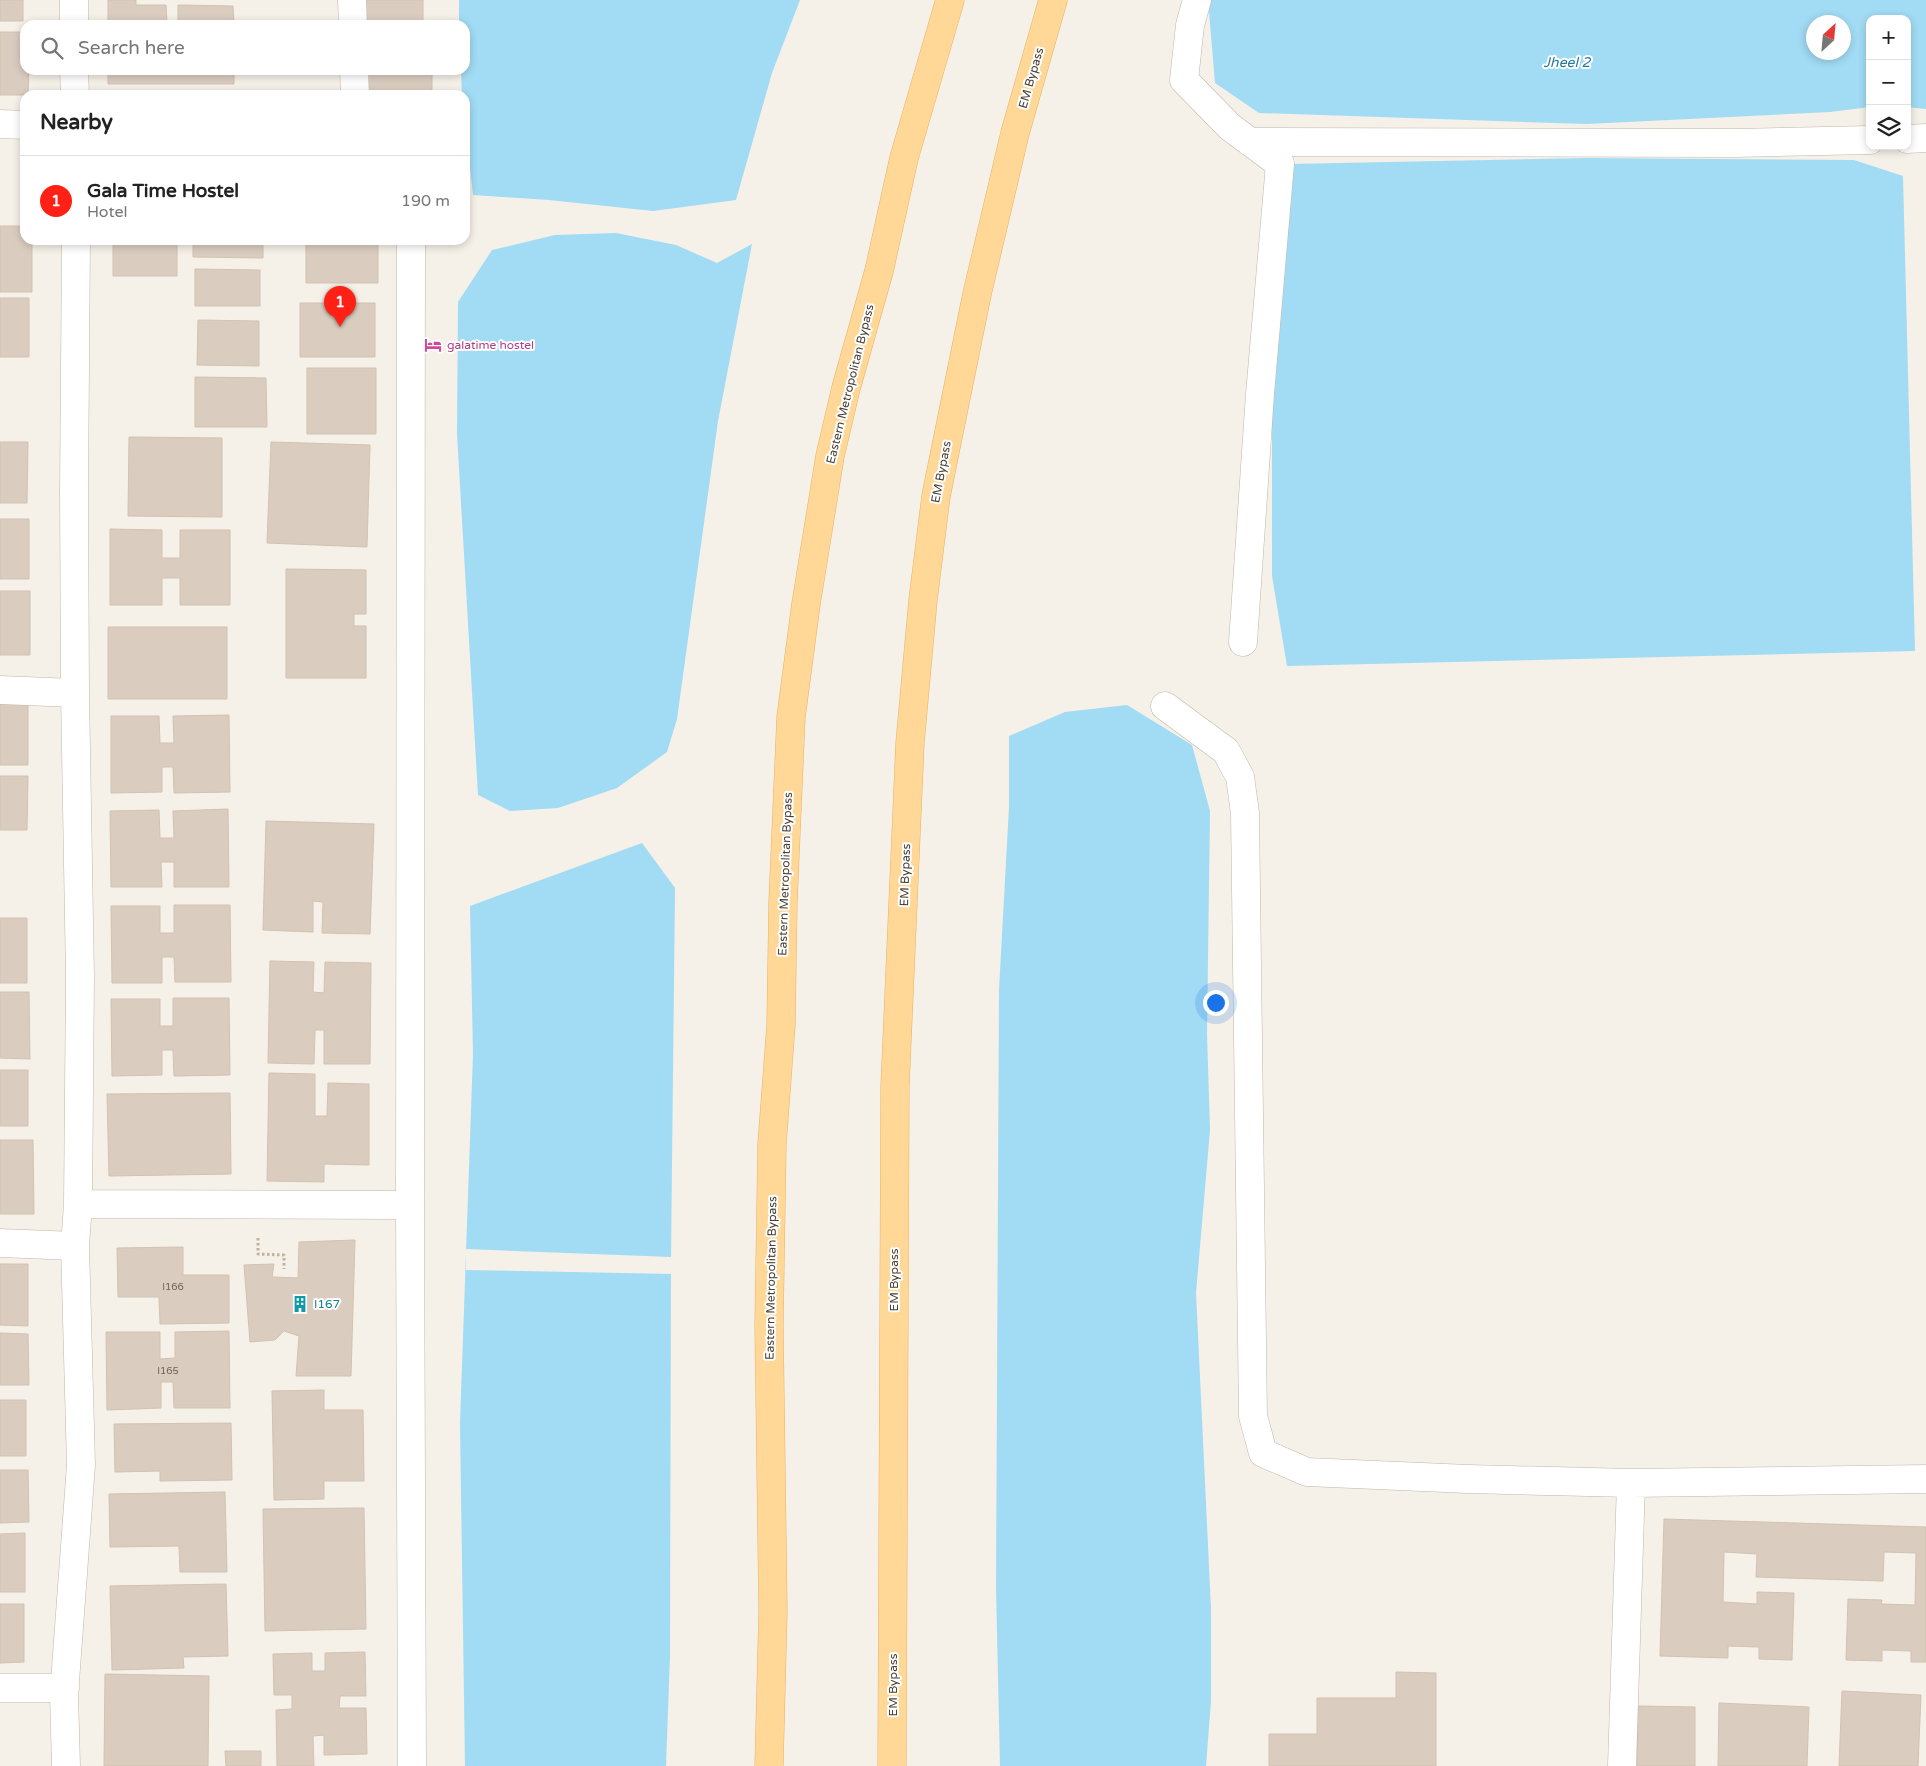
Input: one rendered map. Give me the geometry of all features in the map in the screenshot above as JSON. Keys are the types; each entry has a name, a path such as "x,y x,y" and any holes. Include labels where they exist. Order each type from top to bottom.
{"main road":[{"name":"Eastern Metropolitan Bypass","path":"769,1766 773,1611 770,1335 772,1153 781,1026 783,902 791,717 806,604 830,456 846,388 879,271 904,158 950,0"},
{"name":"EM Bypass","path":"892,1766 895,1086 910,743 923,600 936,496 981,275 1016,133 1053,0"}],"street":[{"path":"74,0 74,20"},
{"path":"352,0 353,20"},
{"path":"1198,0 1190,25 1184,80 1230,127 1280,164 1260,394 1243,642"},
{"path":"74,75 75,90"},
{"path":"354,75 355,90"},
{"path":"0,124 20,125"},
{"path":"1911,139 1926,138"},
{"path":"1250,142 1736,143 1866,140"},
{"path":"66,1766 65,1688 80,1466 75,1246 78,1204 80,977 75,693 76,245"},
{"path":"412,245 410,1206 412,1766"},
{"path":"0,690 75,693"},
{"path":"1165,706 1226,751 1240,777 1246,813 1253,1416 1263,1453 1308,1472 1631,1483 1926,1479"},
{"path":"78,1204 410,1206"},
{"path":"0,1243 75,1246"},
{"path":"1622,1766 1631,1483"},
{"path":"0,1688 65,1688"}],"path":[{"path":"258,1232 258,1254 284,1254 284,1269"}],"water":[{"path":"459,0 800,0 772,73 736,200 653,211 549,200 473,195 470,168 470,90 462,90 461,75 470,75 470,20 459,20"},
{"name":"Jheel 2","path":"1208,0 1926,0 1926,109 1911,107 1911,15 1866,15 1866,108 1830,112 1587,124 1259,113 1215,83"},
{"path":"1587,158 1854,160 1903,176 1915,651 1287,666 1272,576 1272,175 1290,164"},
{"path":"616,233 676,245 717,263 752,244 718,421 677,719 667,752 617,788 558,808 510,811 478,795 457,434 458,302 492,250 555,235"},
{"path":"1127,705 1192,745 1210,811 1207,1034 1210,1130 1196,1293 1211,1609 1211,1701 1206,1766 1000,1766 996,1588 999,990 1009,807 1009,736 1065,712"},
{"path":"642,843 675,888 671,1257 670,1655 666,1766 465,1766 460,1423 473,1054 470,906"}],"pier":[{"path":"466,1249 671,1257 672,1274 466,1270"}],"building":[{"path":"0,0 23,0 23,20 0,21"},
{"path":"108,0 136,0 136,5 166,5 167,20 108,20"},
{"path":"358,0 423,0 423,20 358,20"},
{"path":"178,5 233,6 234,20 178,20"},
{"path":"0,32 20,32 20,75 29,75 28,90 20,90 20,95 0,95"},
{"path":"108,75 234,75 234,84 108,84"},
{"path":"364,75 432,75 432,90 364,90"},
{"path":"0,226 20,226 20,245 32,245 32,292 0,292"},
{"path":"113,245 177,245 177,276 113,276"},
{"path":"193,245 263,245 263,258 193,257"},
{"path":"306,245 378,245 378,283 306,283"},
{"path":"195,269 260,270 260,306 195,306"},
{"path":"0,298 29,298 29,357 0,357"},
{"path":"300,303 375,303 375,357 300,357"},
{"path":"198,320 259,321 259,366 197,365"},
{"path":"307,368 376,368 376,434 307,434"},
{"path":"195,377 266,378 267,427 195,427"},
{"path":"129,437 222,438 222,517 128,516"},
{"path":"0,442 28,442 27,503 0,503"},
{"path":"271,442 370,445 367,547 267,543"},
{"path":"0,519 29,519 29,579 0,579"},
{"path":"110,529 162,530 162,558 180,558 180,530 230,530 230,605 180,605 180,578 162,578 162,605 110,605"},
{"path":"286,569 366,570 366,614 354,614 354,626 366,626 366,678 286,678"},
{"path":"0,591 30,591 30,655 0,655"},
{"path":"108,627 227,627 227,699 108,699"},
{"path":"0,700 28,700 28,765 0,765"},
{"path":"229,715 230,792 174,793 173,767 162,767 162,792 111,793 111,716 159,716 160,743 174,743 173,716"},
{"path":"0,776 28,776 27,830 0,830"},
{"path":"228,809 229,887 174,887 174,862 161,862 162,887 111,887 110,811 159,810 160,838 174,838 173,811"},
{"path":"266,821 374,824 370,934 322,933 323,902 313,901 313,932 263,930"},
{"path":"174,905 230,905 231,982 175,982 174,957 162,957 162,983 112,983 111,906 160,906 160,933 174,933"},
{"path":"0,918 27,918 27,983 0,983"},
{"path":"270,961 314,962 313,992 324,993 325,962 371,963 370,1064 324,1064 324,1030 315,1030 314,1064 268,1063"},
{"path":"0,992 29,992 30,1059 0,1058"},
{"path":"173,998 229,998 230,1075 174,1076 173,1050 162,1050 162,1075 112,1076 111,999 160,999 160,1026 173,1026"},
{"path":"0,1070 28,1070 28,1126 0,1126"},
{"path":"269,1073 315,1074 315,1116 327,1116 328,1083 369,1084 369,1165 324,1164 324,1182 267,1181"},
{"path":"230,1093 231,1174 109,1176 107,1094"},
{"path":"0,1140 33,1140 34,1214 0,1214"},
{"name":"I167","path":"355,1240 351,1376 296,1376 299,1336 284,1331 275,1340 250,1342 244,1265 274,1264 272,1277 298,1278 299,1242"},
{"path":"183,1247 183,1275 229,1275 229,1323 160,1324 159,1297 118,1297 117,1248"},
{"path":"0,1264 28,1264 28,1326 0,1325"},
{"path":"229,1331 230,1408 174,1408 173,1382 161,1382 161,1408 107,1410 106,1332 160,1332 160,1359 175,1358 175,1332"},
{"path":"0,1333 28,1334 29,1385 0,1385"},
{"path":"324,1390 324,1410 363,1410 364,1481 324,1481 324,1499 274,1500 272,1391"},
{"path":"0,1400 26,1400 26,1456 0,1456"},
{"path":"231,1423 232,1480 160,1481 160,1471 115,1472 114,1424"},
{"path":"0,1470 28,1470 29,1522 0,1523"},
{"path":"225,1492 227,1572 180,1572 179,1546 110,1547 109,1494"},
{"path":"364,1508 366,1629 265,1631 263,1509"},
{"path":"1664,1519 1926,1527 1926,1662 1911,1662 1911,1651 1882,1650 1882,1661 1846,1660 1848,1599 1882,1600 1881,1604 1915,1605 1916,1553 1884,1552 1883,1581 1756,1577 1757,1554 1724,1552 1723,1602 1757,1604 1757,1592 1794,1593 1792,1660 1759,1659 1759,1647 1728,1646 1728,1658 1660,1656"},
{"path":"25,1533 25,1592 0,1592 0,1534"},
{"path":"226,1584 228,1656 183,1657 184,1668 112,1670 110,1586"},
{"path":"0,1604 24,1604 24,1662 0,1663"},
{"path":"365,1652 366,1696 340,1696 339,1708 366,1708 367,1754 324,1755 324,1735 313,1736 314,1766 277,1766 276,1710 292,1709 292,1695 274,1695 273,1654 312,1653 312,1671 325,1671 325,1653"},
{"path":"1396,1672 1436,1673 1436,1766 1269,1766 1269,1734 1317,1734 1317,1698 1396,1698"},
{"path":"105,1674 209,1676 208,1766 104,1766"},
{"path":"1842,1691 1921,1695 1918,1766 1839,1766"},
{"path":"1719,1703 1809,1707 1807,1766 1718,1766"},
{"path":"1638,1706 1695,1707 1695,1766 1637,1766"},
{"path":"225,1751 261,1751 261,1766 226,1766"}],"place":[{"name":"Gala Time Hostel","path":"340,327"},
{"name":"galatime hostel","path":"433,345"},
{"name":"I167","path":"300,1304"}]}
